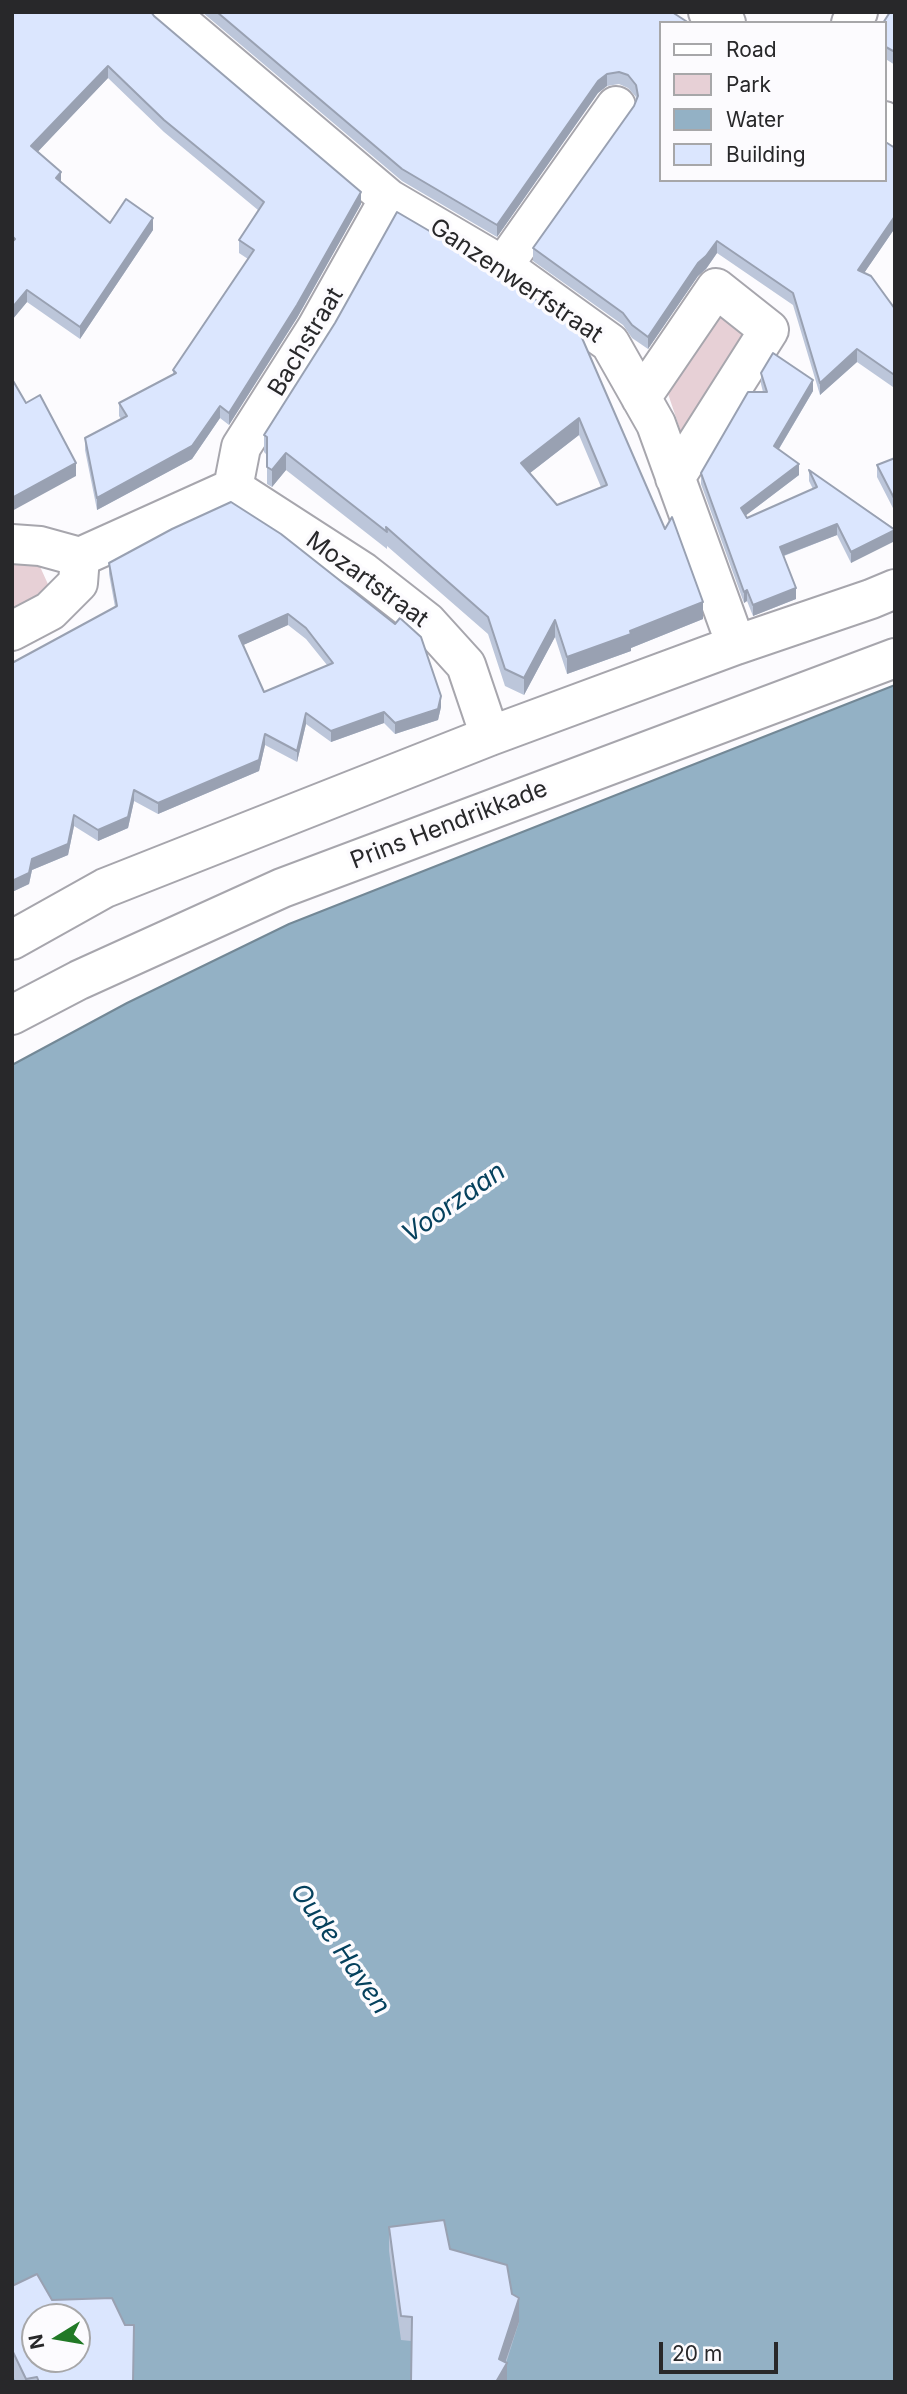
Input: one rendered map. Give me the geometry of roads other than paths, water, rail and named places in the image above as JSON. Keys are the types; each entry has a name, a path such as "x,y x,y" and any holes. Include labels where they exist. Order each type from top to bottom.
{"street":[{"name":"Ganzenwerfstraat","path":"168,12 389,199 503,266 610,343 656,424 736,645"},
{"path":"503,266 616,106"},
{"name":"Bachstraat","path":"233,488 241,447 316,329 389,199"},
{"path":"641,398 716,288 769,330 676,478"},
{"path":"12,544 40,546 80,557 233,488"},
{"name":"Mozartstraat","path":"233,488 363,572 427,622 466,665 490,736"},
{"path":"12,631 50,611 78,583 80,557"},
{"path":"12,940 105,887 490,736 895,589"},
{"name":"Prins Hendrikkade","path":"12,1015 79,980 282,888 895,658"}],"water":[{"path":"895,685 895,2382 12,2382 12,1065 127,1003 289,924"}],"water label":[{"name":"Voorzaan","path":"454,1203"},
{"name":"Oude Haven","path":"340,1949"}]}
